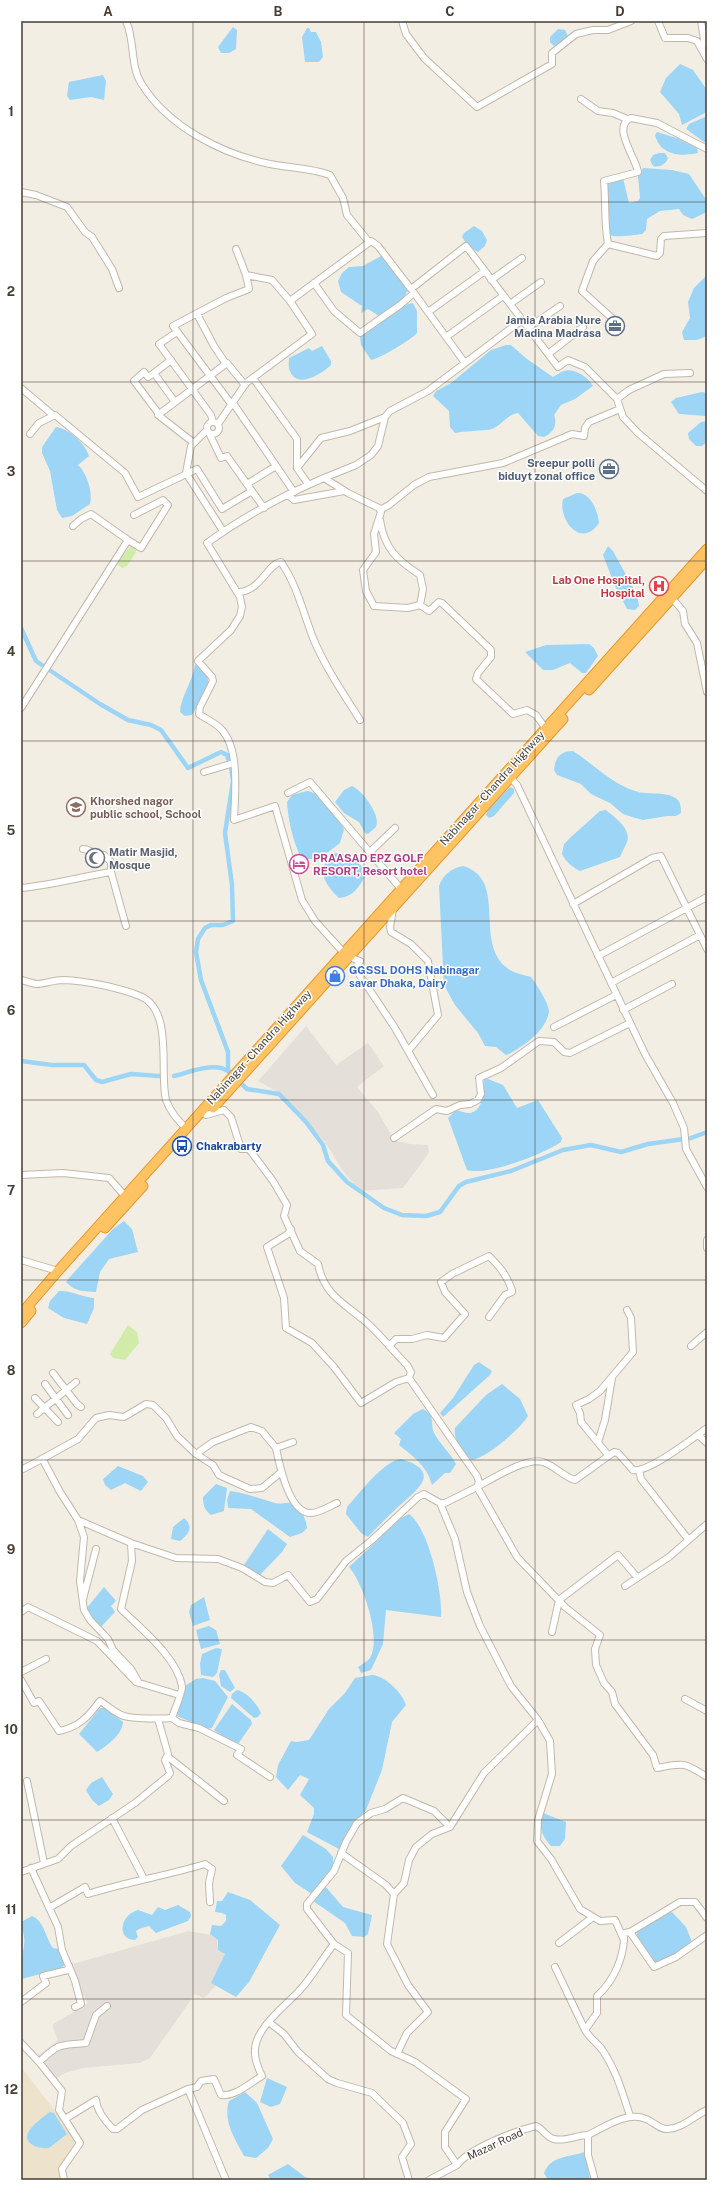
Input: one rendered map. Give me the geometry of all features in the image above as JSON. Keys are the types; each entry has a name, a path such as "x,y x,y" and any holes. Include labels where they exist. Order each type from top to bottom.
{"highway":[{"name":"Nabinagar - Chandra Highway","path":"390,906 401,889 707,549"},
{"name":"Nabinagar - Chandra Highway","path":"21,1323 187,1129 242,1072 390,906 511,778 707,559"},
{"name":"Nabinagar - Chandra Highway","path":"21,1314 125,1196 143,1181 206,1115 231,1084"}],"street":[{"path":"126,21 137,75 141,84 166,113 208,141 231,153 271,164 318,170 330,175 343,198 347,215 369,242 371,241 378,246 466,363"},
{"path":"402,21 406,34 424,58 477,108 552,64 552,53 571,36 589,31 608,30 631,21"},
{"path":"658,21 666,38 688,38 697,41 707,59"},
{"path":"701,21 704,39 702,49"},
{"path":"580,99 598,111 613,113 628,119 631,118 657,123 707,149"},
{"path":"614,320 582,291 593,262 608,244 605,225 607,218 604,181 638,172 636,163 624,138 622,129 628,119"},
{"path":"21,192 36,195 67,207 85,232 92,237 112,269 119,288"},
{"path":"608,244 657,256 660,253 660,239 664,236 707,233"},
{"path":"290,301 369,242"},
{"path":"314,283 334,311 360,333 400,305 412,291 466,246 558,367 568,360 585,367 618,399 623,417 638,433 707,491"},
{"path":"236,249 246,275 249,289 226,298 173,326 233,404 276,466 294,500 344,491"},
{"path":"491,280 522,258"},
{"path":"428,312 485,271"},
{"path":"246,275 272,280 290,301 312,334 253,378 245,385 233,404 215,423 208,424 208,432 221,458 227,456 264,508"},
{"path":"510,304 541,282"},
{"path":"446,337 503,296"},
{"path":"528,328 560,306"},
{"path":"197,314 214,346 226,364 245,385"},
{"path":"433,1096 408,1051 355,968 360,961 347,955 315,921 302,900 275,806 234,820 236,783 234,763 223,732 199,714 200,706 213,681 212,676 198,661 231,630 240,616 242,602 207,543 223,532 291,493 308,484 356,465 371,455 382,436 385,418 390,411 428,391 522,320"},
{"path":"548,354 583,327"},
{"path":"177,332 159,344 211,415 219,430 217,433 208,432 191,446 186,473 223,532"},
{"path":"171,360 148,377 144,372 134,381 159,414 158,415 194,443"},
{"path":"159,414 226,364"},
{"path":"154,373 175,402"},
{"path":"618,399 629,390 664,374 690,373"},
{"path":"253,378 297,439 297,468 308,484"},
{"path":"21,388 125,473 138,498 186,473 197,469 222,509 252,491"},
{"path":"380,510 414,485 429,477 504,463 572,434 584,436 585,428 589,422 620,409"},
{"path":"30,434 39,423 53,415"},
{"path":"297,468 321,438 350,431 385,418"},
{"path":"247,484 276,466"},
{"path":"324,478 344,491 380,510"},
{"path":"73,526 81,518 91,514 142,548 168,505 163,500 134,515"},
{"path":"380,510 381,528 398,561 420,575 423,590 420,605"},
{"path":"380,520 374,534 374,556 365,565 363,570 364,582 371,604 377,608 412,608 420,605 429,610 439,602 450,609 485,644 492,655 476,675 476,679 513,714 527,710 536,715 546,728"},
{"path":"21,708 128,540"},
{"path":"237,592 245,592 251,588 264,579 270,568 281,562 299,597 326,666 360,720"},
{"path":"672,598 683,611 685,624 697,644 707,692"},
{"path":"204,772 234,763"},
{"path":"511,778 517,785 623,1010 673,1103 684,1128 686,1149 707,1187"},
{"path":"288,793 310,782 401,889"},
{"path":"370,852 394,828"},
{"path":"83,849 109,858 112,866 111,872 126,926"},
{"path":"573,904 657,856 663,859 707,949"},
{"path":"21,888 40,887 62,881 111,872"},
{"path":"598,956 707,897"},
{"path":"390,906 391,932 411,944 428,960 438,1015 408,1051"},
{"path":"611,983 700,934"},
{"path":"21,980 36,984 63,980 120,990 142,997 153,1006 158,1014 160,1027 163,1051 164,1087 167,1101 173,1114 187,1129"},
{"path":"623,1010 672,984"},
{"path":"554,1027 616,994"},
{"path":"394,1138 436,1109 447,1111 460,1105 470,1104 478,1100 481,1094 479,1078 501,1068 539,1041 554,1042 564,1052 570,1053 630,1023"},
{"path":"206,1115 224,1110 230,1116 241,1149 249,1149 273,1181 287,1205 284,1216 300,1251 318,1264 322,1280 330,1292 367,1323 407,1365 411,1372 409,1378"},
{"path":"21,1175 63,1173 109,1178 125,1196"},
{"path":"291,1229 288,1234 267,1247 284,1298 286,1328 312,1343 334,1367 361,1403 396,1382 409,1378"},
{"path":"707,1240 707,1248"},
{"path":"389,1346 396,1339 412,1340 427,1335 444,1338 465,1314 445,1292 441,1282 452,1274 489,1256 505,1273 512,1290 512,1292 505,1295 489,1317"},
{"path":"21,1260 58,1271"},
{"path":"608,1455 581,1422 580,1413 576,1405 589,1399 600,1391 633,1352 634,1346 631,1318 628,1310"},
{"path":"691,1346 707,1332"},
{"path":"53,1373 81,1407"},
{"path":"598,1442 605,1420 612,1377"},
{"path":"409,1378 476,1476 479,1482 477,1487 517,1557 579,1619 600,1635 595,1649 596,1665 604,1683 612,1692 615,1704 653,1755 657,1768 680,1763 689,1765 707,1777"},
{"path":"37,1414 76,1382"},
{"path":"44,1384 68,1415"},
{"path":"35,1398 58,1422"},
{"path":"21,1470 78,1438 96,1418 109,1415 124,1417 146,1404 153,1405 166,1418 177,1436 196,1454 212,1466 219,1475 250,1489 262,1488 280,1473"},
{"path":"196,1454 213,1442 251,1427 262,1431 276,1448 280,1473 292,1500 305,1512 311,1514 337,1503"},
{"path":"78,1520 131,1543 176,1558 218,1559 242,1568 265,1582 273,1583 288,1575 310,1602 317,1599 346,1561 372,1540 418,1497 424,1494 440,1503 445,1503 522,1465 538,1462 554,1468 576,1480 608,1455 616,1452 631,1468 639,1470 660,1461 707,1428"},
{"path":"698,1434 707,1443"},
{"path":"276,1448 293,1442"},
{"path":"40,1460 43,1460 60,1492 78,1520 84,1537 80,1581 82,1603 90,1620 131,1669 139,1683"},
{"path":"639,1470 641,1479 688,1539"},
{"path":"440,1503 455,1539 467,1592 480,1626 511,1686 538,1720 550,1741 552,1774 538,1820 537,1841 551,1858 580,1909 600,1921 614,1920 624,1940"},
{"path":"625,1586 669,1558 688,1539 707,1524"},
{"path":"131,1543 132,1561 121,1609 162,1650 177,1673 182,1687 172,1718"},
{"path":"82,1603 96,1549"},
{"path":"552,1632 559,1600 618,1555 637,1577"},
{"path":"21,1612 28,1607 97,1640 136,1682 179,1695"},
{"path":"21,1672 46,1659"},
{"path":"21,1680 34,1703 39,1701 59,1731 70,1729 82,1723 100,1701 124,1716 152,1717 158,1719 172,1718 179,1723 199,1728 241,1749 237,1755 270,1777"},
{"path":"685,1700 707,1711"},
{"path":"21,1872 58,1859 71,1846 140,1800 169,1775 165,1762 168,1754 158,1719"},
{"path":"397,2054 407,2034 428,2012 408,1985 387,1944 394,1894 404,1883 410,1860 416,1847 432,1834 450,1827 484,1773 538,1720"},
{"path":"167,1756 224,1801"},
{"path":"27,1781 44,1863"},
{"path":"450,1827 434,1811 403,1798 384,1809 370,1813 357,1823 341,1853 334,1871 307,1904 307,1909 334,1944 348,1953 346,2015 359,2027 397,2054 415,2062 466,2099 445,2132 445,2147 457,2165"},
{"path":"112,1818 144,1879"},
{"path":"341,1853 386,1885 394,1894"},
{"path":"49,1908 86,1888 88,1894 144,1879 161,1877 205,1864 212,1869 209,1883 210,1902"},
{"path":"31,1868 58,1927 62,1950 69,1966 81,2004 75,2007"},
{"path":"585,2030 597,2013 596,1996 607,1985 621,1958 624,1933 630,1932 680,1902 695,1902 707,1918"},
{"path":"559,1943 593,1917"},
{"path":"630,1932 654,1967 676,1957 707,1935"},
{"path":"65,2119 96,2100 97,2108 109,2125 112,2129 117,2129 142,2110 188,2089 197,2087 201,2081 214,2079 221,2095 226,2096 235,2093 262,2076 256,2063 255,2049 259,2035 282,2007 299,1991 334,1944"},
{"path":"21,2002 46,1983 43,1976 68,1970 69,1966"},
{"path":"554,1967 585,2030 592,2040 603,2050 621,2086 630,2116"},
{"path":"40,2062 56,2047 68,2044 86,2043 96,2015 107,2006"},
{"path":"270,2023 284,2034 298,2052 328,2079 337,2083 372,2092 403,2123 411,2144 402,2157 409,2180"},
{"path":"21,2043 40,2062 62,2091 59,2110 80,2142 62,2169 64,2180"},
{"path":"188,2089 226,2180"},
{"path":"594,2180 588,2155 588,2136 630,2116 645,2118 664,2130 678,2127 707,2110"},
{"name":"Mazar Road","path":"429,2180 441,2177 464,2158 481,2148 536,2126 542,2128 552,2139 558,2140 588,2136"}],"shaded area":[{"path":"306,1026 336,1065 368,1043 384,1066 357,1087 378,1112 394,1140 410,1144 428,1145 429,1153 403,1188 360,1191 343,1171 325,1142 283,1095 258,1081"},
{"path":"188,1931 217,1936 218,1950 238,1962 204,1998 195,1994 150,2058 140,2063 83,2068 65,2073 56,2079 36,2057 58,2040 52,2025 88,2003 66,1966"},
{"path":"21,2067 78,2141 58,2170 63,2180 21,2180"}],"green space":[{"path":"131,546 135,548 136,552 127,566 122,568 118,565 118,561"},
{"path":"128,1325 137,1332 139,1343 125,1360 113,1358 110,1354"}],"water":[{"path":"233,27 237,30 236,49 229,53 221,53 218,47"},
{"path":"307,28 309,28 311,32 316,32 321,42 323,57 319,62 305,62 302,37"},
{"path":"558,29 565,30 568,36 567,39 554,46 550,42 550,37"},
{"path":"680,64 693,70 707,90 707,112 682,125 679,114 660,92 666,78"},
{"path":"103,75 106,81 104,100 91,97 70,100 67,96 69,82"},
{"path":"707,116 707,144 686,129 689,124"},
{"path":"657,132 677,138 697,148 698,153 684,155 666,151 658,142 655,135"},
{"path":"665,153 668,158 664,164 660,166 653,166 650,160 653,155"},
{"path":"643,168 672,170 689,174 707,201 707,212 692,219 683,215 679,209 660,211 647,219 646,230 642,234 620,236 609,235 607,184 623,178 629,203 638,201 640,198 638,176"},
{"path":"474,226 482,231 487,240 485,246 478,252 469,247 462,237 464,233"},
{"path":"381,256 385,257 408,289 404,298 396,307 391,307 379,316 368,309 361,313 362,306 341,292 338,281 342,273 349,267 363,266"},
{"path":"707,275 707,336 697,340 684,340 682,332 690,318 688,302 694,288"},
{"path":"413,303 417,311 417,333 395,349 371,360 361,345 360,336 408,304"},
{"path":"506,345 511,345 527,359 553,377 563,371 568,370 577,372 585,377 593,386 575,399 561,405 554,415 554,428 544,437 538,436 518,413 510,416 492,429 455,433 450,427 449,411 433,396 436,391 451,383 491,350"},
{"path":"322,346 331,361 331,365 322,372 304,380 293,377 289,368 289,358 309,348 312,351"},
{"path":"702,392 707,393 706,416 679,414 671,402 676,398"},
{"path":"707,421 707,442 702,446 696,446 689,439 688,433 701,422"},
{"path":"56,427 61,428 76,437 84,446 89,456 78,465 87,478 91,494 90,504 72,516 62,518 57,510 50,471 42,453 42,447"},
{"path":"577,493 590,499 595,508 599,523 592,530 586,533 579,533 573,529 564,516 562,507 563,499"},
{"path":"608,546 613,551 637,595 639,606 635,610 627,609 615,586 603,555"},
{"path":"589,644 594,648 598,656 586,673 582,673 570,663 553,670 543,670 525,652 546,645"},
{"path":"195,664 207,675 209,685 192,715 185,716 180,712 184,695 192,677"},
{"path":"573,751 610,778 627,788 645,793 672,796 677,799 680,804 681,813 676,816 643,820 623,814 610,803 591,794 581,784 557,775 554,770 559,756 565,752"},
{"path":"352,786 366,798 376,816 376,827 368,834 365,833 359,822 344,813 335,802 344,790"},
{"path":"510,787 514,789 514,793 494,816 489,818 486,815 489,808"},
{"path":"307,791 324,800 344,829 340,843 319,859 302,859 296,846 288,816 287,802 292,795"},
{"path":"606,810 625,828 628,837 627,842 620,857 580,871 574,868 562,854 564,844 600,811"},
{"path":"335,853 340,853 354,859 364,870 366,875 352,893 348,896 339,898 330,888 323,874 324,865"},
{"path":"463,866 476,873 484,884 488,897 492,942 497,956 511,971 531,977 542,994 549,1011 544,1025 534,1037 521,1047 506,1055 496,1047 485,1046 478,1033 455,1005 444,985 439,886 448,873 455,868"},
{"path":"488,1079 503,1085 517,1108 538,1100 562,1138 561,1142 529,1158 515,1163 488,1170 467,1170 448,1118 455,1111 467,1113 477,1110 482,1101 484,1080"},
{"path":"124,1221 132,1229 138,1252 109,1259 100,1272 96,1292 80,1290 69,1285 66,1282 70,1277 113,1229"},
{"path":"59,1291 94,1298 94,1308 87,1324 64,1318 48,1308 50,1301"},
{"path":"479,1362 492,1371 490,1375 443,1417 440,1413 453,1398 474,1365"},
{"path":"502,1384 520,1399 528,1416 524,1422 503,1442 486,1454 472,1460 459,1446 455,1428 486,1395"},
{"path":"423,1409 430,1414 434,1433 456,1464 450,1473 445,1473 432,1485 427,1472 415,1458 399,1445 401,1439 394,1433 413,1414"},
{"path":"401,1459 414,1464 421,1470 424,1476 422,1482 418,1489 385,1519 368,1537 361,1533 346,1514 347,1507 379,1472 394,1461"},
{"path":"118,1466 143,1476 148,1482 141,1491 125,1483 111,1490 105,1485 103,1479"},
{"path":"216,1484 227,1488 224,1511 211,1515 204,1507 203,1497"},
{"path":"230,1491 277,1503 294,1504 303,1515 307,1528 302,1533 290,1537 251,1509 228,1508 227,1500"},
{"path":"409,1514 423,1533 433,1562 440,1593 441,1617 386,1610 383,1644 371,1670 361,1673 358,1667 370,1658 374,1638 365,1598 360,1585 349,1567 401,1518"},
{"path":"184,1518 190,1527 188,1533 180,1541 171,1539 173,1527"},
{"path":"268,1529 287,1544 282,1552 260,1575 247,1569 244,1565"},
{"path":"104,1587 116,1601 111,1606 115,1612 100,1628 86,1609"},
{"path":"204,1597 210,1620 193,1626 189,1612 191,1605"},
{"path":"209,1626 216,1630 220,1644 201,1649 196,1630"},
{"path":"216,1648 222,1649 217,1673 213,1677 201,1675 200,1664 202,1654"},
{"path":"221,1670 225,1670 235,1688 230,1692 221,1686 219,1675"},
{"path":"372,1675 382,1678 397,1690 406,1705 392,1722 382,1770 366,1810 346,1834 339,1849 307,1832 314,1814 314,1808 300,1795 309,1779 300,1775 288,1790 276,1777 278,1765 291,1741 296,1742 309,1740 329,1709 345,1693 355,1678"},
{"path":"203,1678 215,1681 228,1697 212,1728 208,1729 177,1716 185,1686 196,1679"},
{"path":"237,1690 244,1693 254,1702 261,1713 258,1717 254,1718 231,1698 232,1694"},
{"path":"232,1704 251,1720 252,1724 238,1744 234,1744 214,1730"},
{"path":"100,1708 104,1708 123,1722 117,1735 110,1743 97,1752 79,1734"},
{"path":"102,1777 113,1794 109,1800 99,1806 92,1800 86,1790 91,1783"},
{"path":"543,1813 566,1822 565,1839 560,1846 551,1846 545,1838 541,1830"},
{"path":"303,1835 326,1849 333,1857 333,1867 312,1894 295,1883 281,1866"},
{"path":"325,1886 343,1907 372,1915 368,1934 364,1937 352,1936 345,1923 313,1901"},
{"path":"228,1892 250,1900 280,1925 249,1982 236,1997 211,1983 225,1954 218,1950 218,1940 210,1934 212,1925 221,1926 226,1921 226,1915 215,1912 217,1901 222,1901"},
{"path":"178,1905 190,1912 191,1916 188,1921 156,1933 149,1926 139,1929 136,1931 138,1937 135,1940 129,1939 125,1936 123,1931 124,1921 132,1913 138,1910 152,1915 158,1907 165,1910"},
{"path":"672,1912 686,1927 692,1942 674,1955 656,1963 637,1937 637,1932 664,1914"},
{"path":"32,1916 39,1921 53,1948 59,1949 65,1963 62,1968 22,1979 20,1968 24,1935 21,1922"},
{"path":"267,2078 287,2087 280,2104 271,2107 260,2102"},
{"path":"245,2092 257,2103 273,2139 268,2148 256,2158 244,2156 228,2123 227,2116 229,2101"},
{"path":"50,2112 54,2113 67,2134 49,2148 38,2147 28,2141 28,2133 35,2124"},
{"path":"585,2152 589,2180 548,2180 544,2173 551,2163 561,2158"},
{"path":"288,2164 305,2177 314,2180 271,2180 268,2175"}],"waterway":[{"path":"21,628 36,661 100,704 128,720 151,725 161,730 188,768 221,752 227,755 229,762"},
{"path":"231,766 233,781 225,833 232,885 233,921 223,925 211,925 205,928 198,939 196,952 201,980 228,1052 228,1069 230,1073 247,1089 279,1094 306,1122 323,1145 328,1161 347,1182 384,1208 402,1215 426,1216 440,1212 459,1186 466,1182 511,1171 563,1150 591,1145 621,1152 648,1144 691,1138 707,1132"},
{"path":"21,1061 52,1065 84,1065 96,1080 102,1082 131,1074 159,1076"},
{"path":"174,1076 210,1067 217,1067 229,1072"}],"place":[{"name":"Jamia Arabia Nure Madina Madrasa","path":"615,326"},
{"name":"Sreepur polli biduyt zonal office","path":"609,469"},
{"name":"Lab One Hospital, Hospital","path":"659,586"},
{"name":"Khorshed nagor public school, School","path":"76,807"},
{"name":"Matir Masjid, Mosque","path":"95,858"},
{"name":"PRAASAD EPZ GOLF RESORT, Resort hotel","path":"299,864"},
{"name":"GGSSL DOHS Nabinagar savar Dhaka, Dairy","path":"335,976"},
{"name":"Chakrabarty","path":"182,1146"}]}
